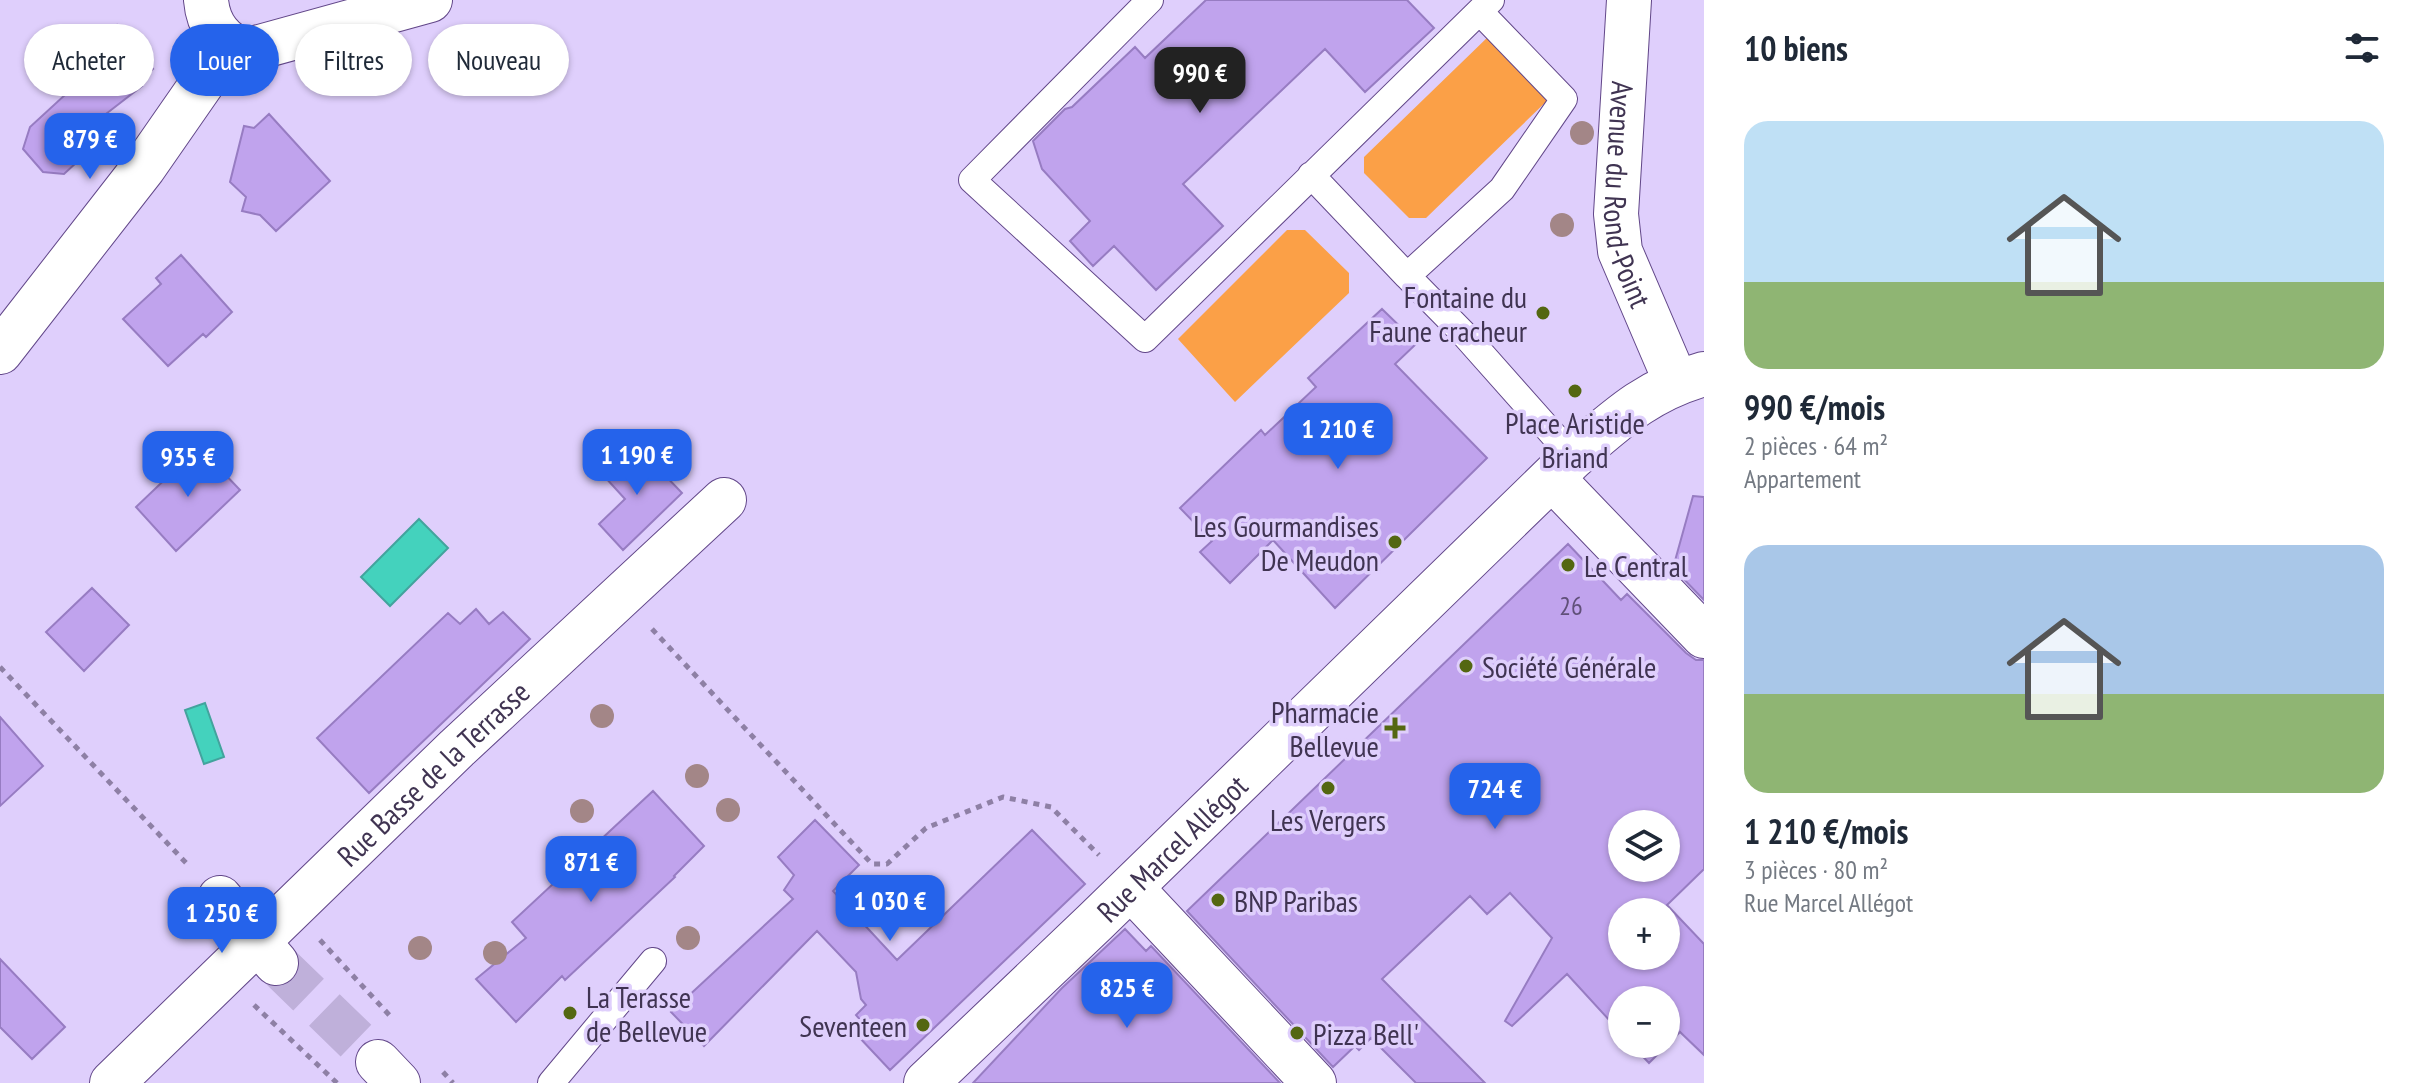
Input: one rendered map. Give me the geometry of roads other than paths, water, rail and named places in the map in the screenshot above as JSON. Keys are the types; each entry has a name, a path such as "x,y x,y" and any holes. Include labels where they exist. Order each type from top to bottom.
{"street":[{"path":"206,0 208,18 212,24"},
{"path":"279,42 430,0"},
{"name":"Avenue du Rond-Point","path":"1629,0 1616,214 1620,251 1690,378"},
{"path":"0,352 144,167 193,96"},
{"name":"Rue Marcel Allégot","path":"926,1083 1628,408 1690,378"},
{"path":"1563,468 1704,636"},
{"name":"Rue Basse de la Terrasse","path":"112,1083 266,967 457,748 724,500"},
{"path":"1131,888 1314,1083"},
{"path":"220,898 266,967"}],"lane":[{"path":"1150,0 972,180 1145,339 1486,6 1564,99 1502,189 1407,276"},
{"path":"1311,175 1463,333 1563,468"},
{"path":"551,1083 653,961"}],"tunnel":[{"path":"277,964 378,1062"}],"place":[{"name":"Fontaine du Faune cracheur","path":"1543,313"},
{"name":"Place Aristide Briand","path":"1575,391"},
{"name":"Les Gourmandises De Meudon","path":"1395,542"},
{"name":"Le Central","path":"1568,565"},
{"name":"Société Générale","path":"1466,666"},
{"name":"Pharmacie Bellevue","path":"1395,728"},
{"name":"Les Vergers","path":"1328,788"},
{"name":"BNP Paribas","path":"1218,900"},
{"name":"La Terasse de Bellevue","path":"570,1013"},
{"name":"Seventeen","path":"923,1025"},
{"name":"Pizza Bell'","path":"1297,1033"}]}
